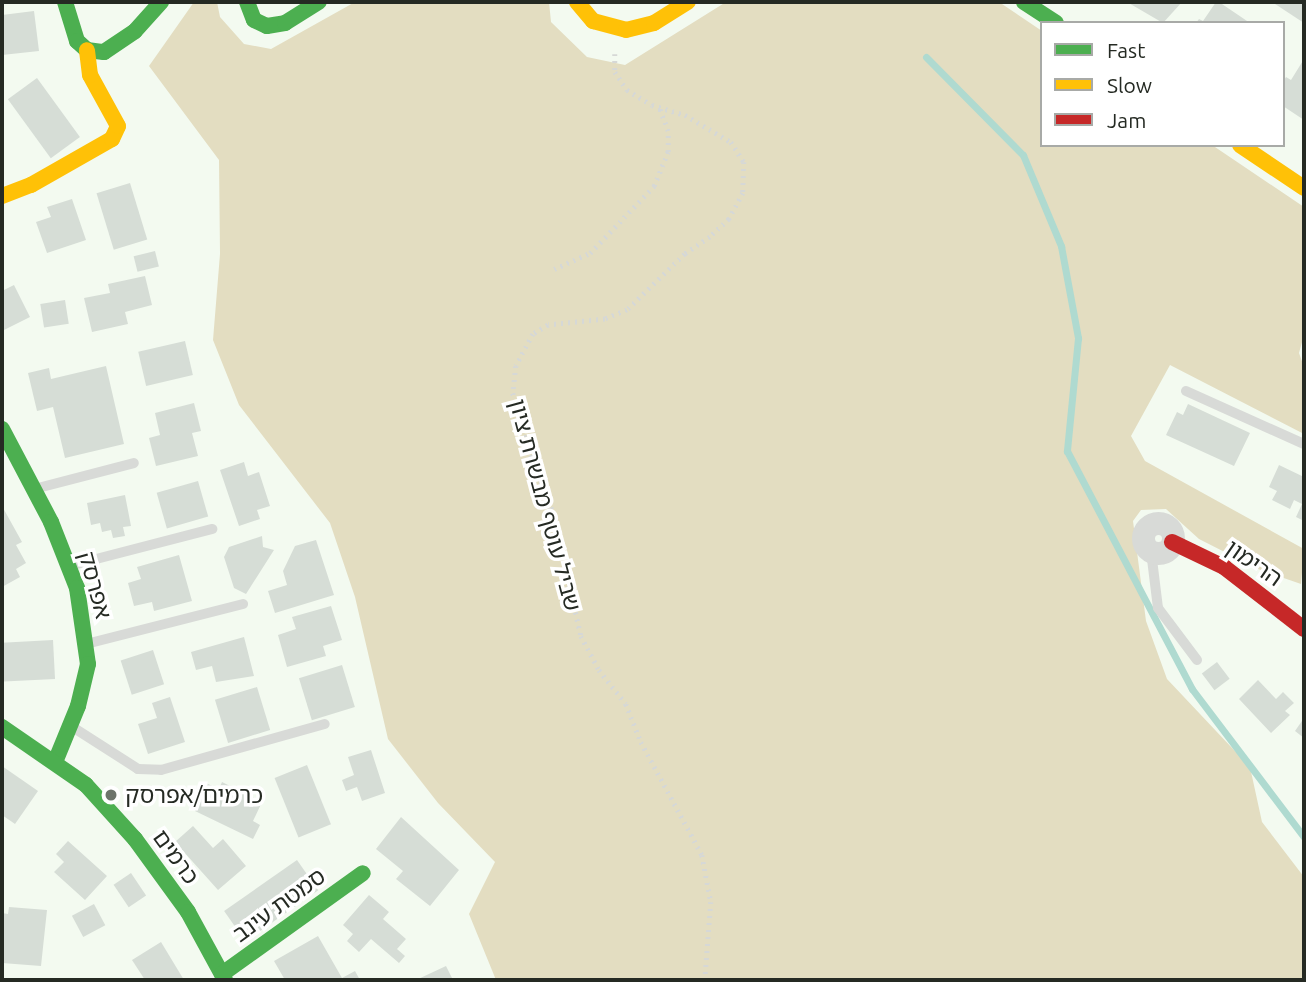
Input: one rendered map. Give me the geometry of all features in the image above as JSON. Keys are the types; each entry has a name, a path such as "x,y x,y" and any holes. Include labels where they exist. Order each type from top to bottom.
{"street":[{"path":"65,2 77,41 87,50 104,52 115,47 161,2"},
{"path":"247,2 254,20 267,26 285,23 319,2"},
{"path":"577,2 593,21 614,30 654,23 688,2"},
{"path":"1024,2 1053,21"},
{"path":"2,196 31,185 112,139 118,126 90,75 87,50"},
{"path":"1243,147 1304,188"},
{"name":"אפרסק","path":"2,429 35,489 77,588 88,664 70,725 55,762"},
{"path":"1151,551 1163,552 1172,542"},
{"name":"הרימון","path":"1172,542 1224,567 1304,629"},
{"name":"כרמים","path":"2,727 86,785 135,839 188,912 223,977"},
{"name":"סמטת עינב","path":"223,977 363,873"}],"lane":[{"path":"1186,391 1304,444"},
{"path":"35,489 134,463"},
{"path":"68,566 212,529"},
{"path":"1151,551 1158,608 1197,660"},
{"path":"85,644 243,604"},
{"path":"70,725 113,757 138,769 161,770 325,724"}],"path":[{"name":"שביל עוטף מבשרת ציון","path":"614,30 615,72 627,90 659,107 685,115 731,142 744,162 743,193 729,219 710,237 685,254 627,310 605,319 548,325 533,334 516,366 513,393 519,422 552,510 582,636 599,670 626,704 640,742 702,855 711,902 705,980"},
{"path":"554,269 590,253 654,186 668,152 668,131 659,107"}],"shaded area":[{"path":"194,2 217,2 220,17 244,44 271,49 355,2 549,2 551,22 587,57 625,65 726,2 999,2 1040,30 1040,147 1215,147 1304,207 1304,335 1299,353 1304,367 1304,434 1170,365 1131,436 1145,461 1304,549 1301,584 1258,569 1199,539 1166,509 1141,510 1133,521 1146,621 1167,679 1250,767 1262,822 1304,877 1304,980 496,980 469,914 495,862 438,803 388,739 355,597 330,523 239,405 213,340 220,254 219,160 149,66"}],"building":[{"path":"1127,2 1182,2 1165,21 1160,21"},
{"path":"1216,2 1219,2 1247,21 1203,21"},
{"path":"1272,2 1304,2 1304,23"},
{"path":"34,11 39,51 2,55 2,15"},
{"path":"1304,59 1304,120 1285,107 1285,79 1291,80"},
{"path":"37,78 80,137 51,158 8,99"},
{"path":"130,183 147,239 114,250 97,193"},
{"path":"72,199 86,240 47,253 36,222 51,217 47,207"},
{"path":"155,251 159,267 138,272 134,256"},
{"path":"145,276 152,305 125,312 128,324 92,332 84,298 110,293 108,284"},
{"path":"14,285 30,317 2,331 2,291"},
{"path":"65,300 69,324 44,328 40,304"},
{"path":"185,341 193,375 146,386 138,352"},
{"path":"106,366 124,444 65,458 53,407 37,411 28,373 49,368 51,379"},
{"path":"194,403 201,431 192,433 198,456 156,466 149,438 160,435 155,413"},
{"path":"1188,404 1250,433 1234,466 1166,435 1177,412 1183,415"},
{"path":"244,462 248,476 259,472 270,506 257,510 260,519 239,526 220,470"},
{"path":"1279,465 1304,477 1304,521 1296,517 1302,504 1294,500 1290,509 1272,500 1277,491 1269,487"},
{"path":"198,481 208,517 167,528 157,493"},
{"path":"125,495 131,526 123,527 125,536 113,538 111,530 102,532 100,523 91,525 87,503"},
{"path":"2,506 22,542 16,545 26,563 16,569 20,577 2,587"},
{"path":"262,536 263,547 274,550 246,594 234,588 224,557 229,547"},
{"path":"316,540 334,595 275,613 268,591 287,585 283,571 295,546"},
{"path":"179,555 192,601 154,611 152,602 134,606 128,583 141,579 137,567"},
{"path":"331,606 342,640 323,646 326,656 287,667 278,635 296,629 292,617"},
{"path":"244,637 254,676 216,682 212,666 196,670 191,652"},
{"path":"53,640 55,679 4,682 2,643"},
{"path":"153,650 164,684 132,695 121,661"},
{"path":"1217,662 1230,679 1214,690 1202,673"},
{"path":"342,665 355,707 312,720 299,678"},
{"path":"1258,680 1276,699 1283,692 1294,703 1285,711 1290,715 1271,733 1239,699"},
{"path":"257,687 270,730 228,743 215,700"},
{"path":"170,697 185,742 148,754 138,724 157,718 152,703"},
{"path":"1304,718 1304,738 1295,731"},
{"path":"371,750 385,793 362,801 357,787 346,791 342,780 354,775 348,757"},
{"path":"307,765 331,824 299,837 275,778"},
{"path":"2,766 38,791 15,824 2,815"},
{"path":"222,782 262,802 253,821 260,825 253,839 195,811 208,784 219,789"},
{"path":"401,817 459,870 430,906 396,879 403,871 376,849"},
{"path":"193,826 213,848 223,839 246,866 218,890 175,842"},
{"path":"68,841 107,876 85,900 54,872 64,862 56,854"},
{"path":"297,860 318,890 245,941 224,911"},
{"path":"131,873 146,895 129,907 114,885"},
{"path":"369,895 389,912 383,919 406,939 397,949 405,956 399,963 371,939 359,952 347,941 353,934 343,925"},
{"path":"94,904 105,925 83,937 72,916"},
{"path":"9,907 47,910 41,966 2,963 2,913 8,914"},
{"path":"318,936 342,978 355,971 360,980 285,980 274,961"},
{"path":"161,942 184,980 145,980 132,960"},
{"path":"446,966 453,980 416,980"}],"waterway":[{"path":"926,57 1023,155 1061,246 1078,338 1067,451 1192,689 1304,837"}],"traffic: fast":[{"path":"65,2 77,41 87,50 104,52 135,31 161,2"},
{"path":"247,2 254,20 267,26 285,23 319,2"},
{"path":"1024,2 1053,21"},
{"path":"2,429 51,522 77,588 88,664 78,706 55,762"},
{"path":"2,727 86,785 135,839 188,912 225,980"},
{"path":"222,974 363,873"}],"traffic: slow":[{"path":"577,2 593,21 626,30 654,23 688,2"},
{"path":"2,196 31,185 112,139 118,126 90,75 87,50"},
{"path":"1243,147 1304,188"}],"traffic: jam":[{"path":"1172,542 1224,567 1304,629"}],"place":[{"name":"כרמים/אפרסק","path":"111,795"}]}
